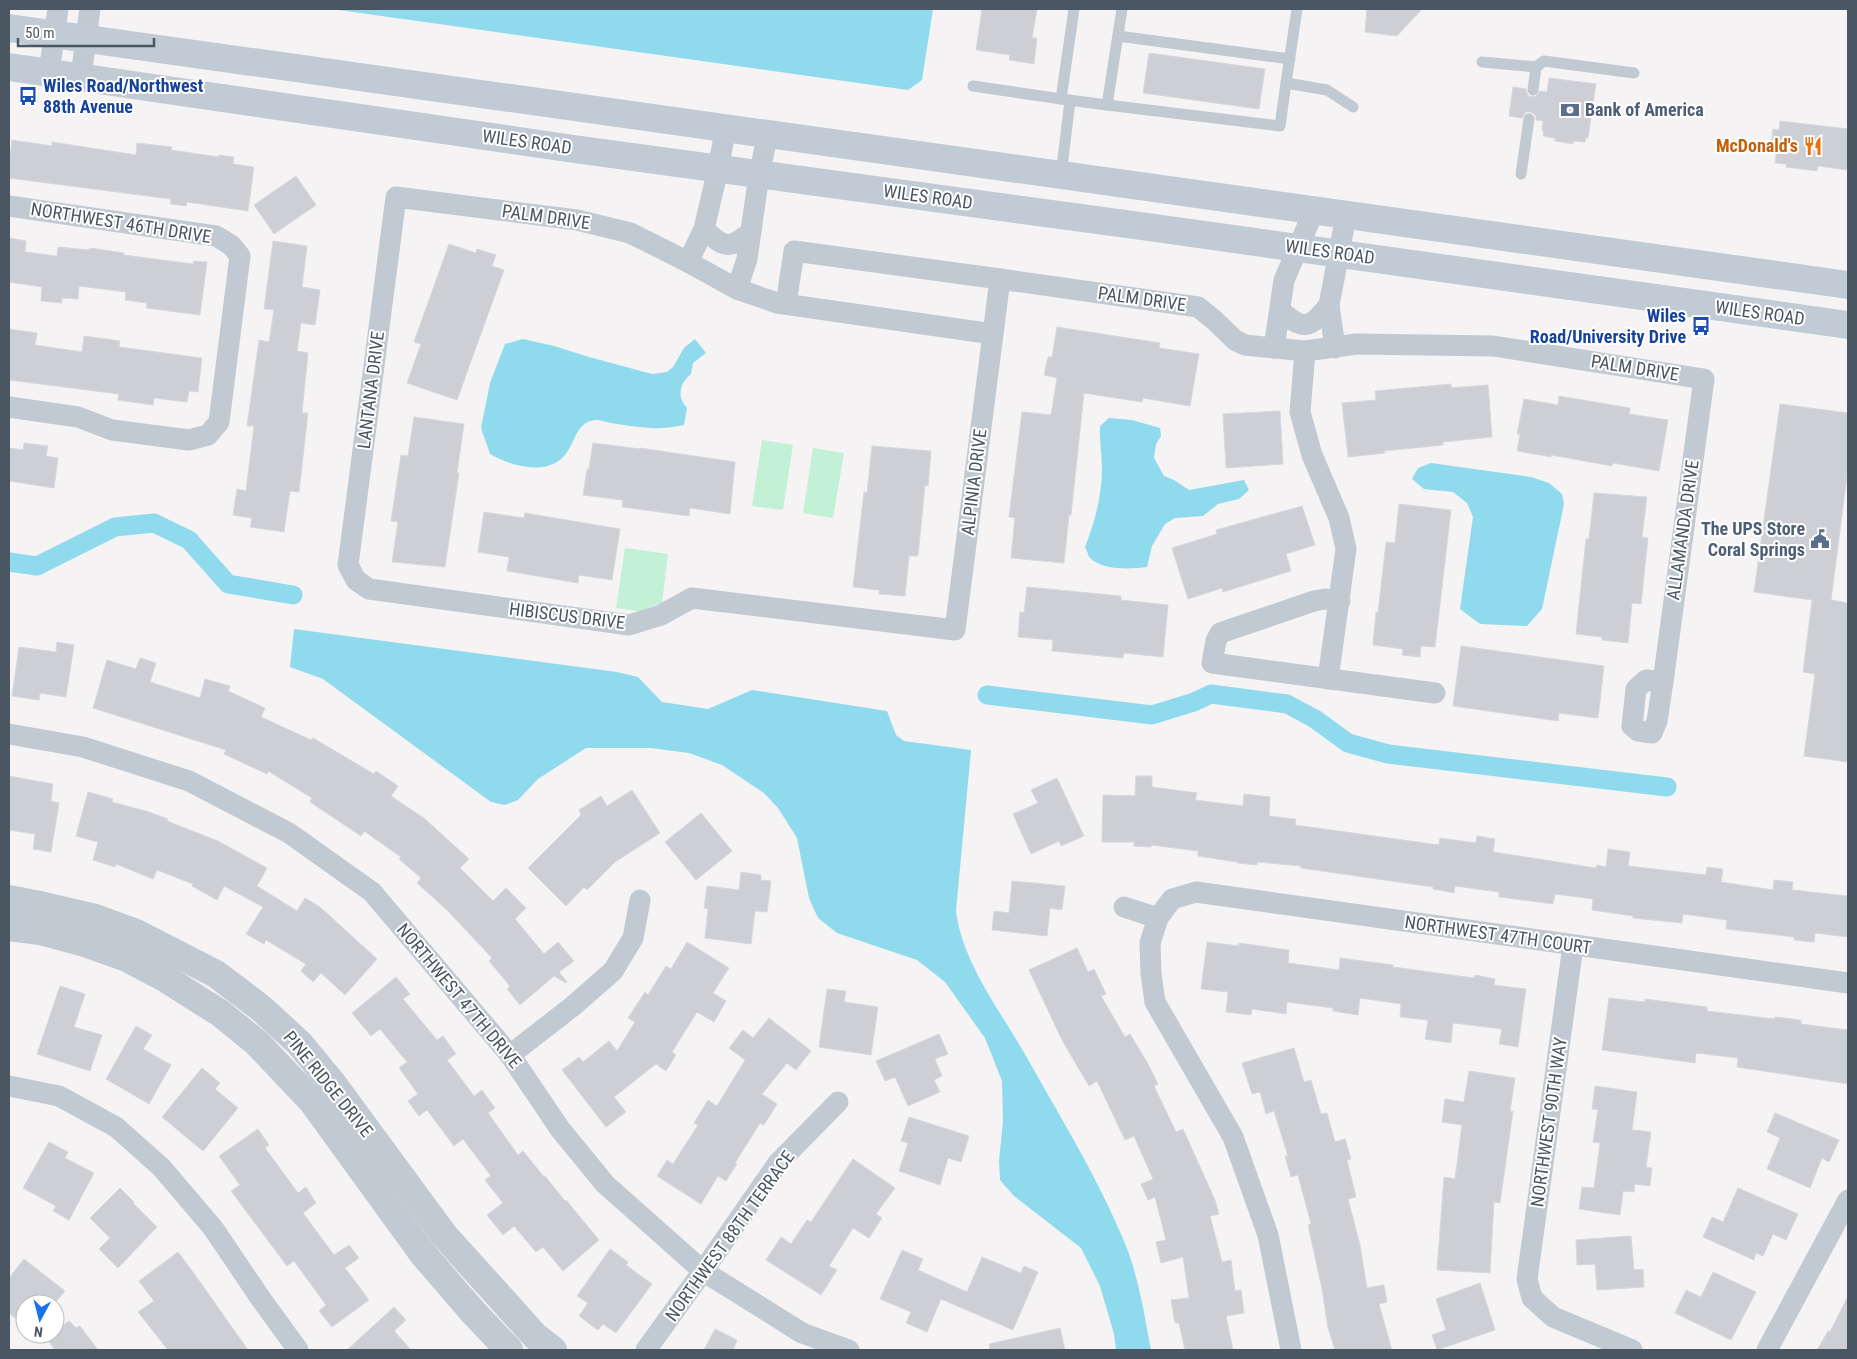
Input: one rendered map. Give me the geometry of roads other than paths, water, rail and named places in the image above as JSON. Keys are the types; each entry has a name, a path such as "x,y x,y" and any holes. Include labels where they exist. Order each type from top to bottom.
{"main road":[{"path":"9,28 56,21 86,38 726,127 1314,212 1848,285"},
{"name":"WILES ROAD","path":"9,67 759,175 1298,247 1848,325"}],"street":[{"path":"81,77 90,9"},
{"path":"49,72 56,21"},
{"path":"688,262 704,229 726,127"},
{"path":"737,289 747,259 759,175 768,133"},
{"name":"PALM DRIVE","path":"396,197 577,220 630,233 737,289 778,303 993,334"},
{"name":"LANTANA DRIVE","path":"356,580 348,565 396,197"},
{"name":"NORTHWEST 46TH DRIVE","path":"9,206 216,236 232,245 240,256 219,422 208,435 189,440 112,430 78,417 9,407"},
{"path":"1274,348 1284,280 1314,212"},
{"path":"1335,348 1329,305 1346,216"},
{"path":"704,229 718,242 730,246 751,232"},
{"name":"PALM DRIVE","path":"786,304 794,251 1198,307 1235,340 1245,345 1304,351 1358,344 1493,346 1704,379"},
{"path":"993,334 1000,279"},
{"path":"1280,310 1294,323 1303,325 1313,322 1329,305"},
{"name":"ALPINIA DRIVE","path":"954,630 993,334"},
{"path":"1304,351 1300,412 1312,456 1339,518 1346,550 1328,679"},
{"name":"ALLAMANDA DRIVE","path":"1662,682 1704,379"},
{"name":"HIBISCUS DRIVE","path":"356,580 369,589 629,626 661,615 692,598 954,630"},
{"path":"1340,601 1325,599 1314,601 1220,633 1216,641 1212,664 1435,693"},
{"name":"NORTHWEST 47TH DRIVE","path":"9,734 83,746 189,781 289,833 372,892 510,1055 560,1130 605,1184 703,1271 802,1333 850,1350"},
{"name":"NORTHWEST 47TH COURT","path":"1158,918 1172,899 1196,892 1848,983"},
{"name":"PINE RIDGE DRIVE","path":"9,900 95,918 136,933 216,974 262,1009 299,1043 333,1084 444,1235 535,1336 553,1350"},
{"path":"510,1055 573,1006 612,971 633,938 640,900"},
{"path":"1124,907 1158,918 1150,943 1151,974 1155,1002 1233,1137 1268,1235 1291,1350"},
{"name":"PINE RIDGE DRIVE","path":"9,927 85,943 127,958 163,977 220,1013 258,1042 312,1102 423,1254 509,1350"},
{"name":"NORTHWEST 90TH WAY","path":"1573,946 1527,1279 1532,1298 1553,1317 1632,1350"},
{"path":"9,1086 59,1096 116,1127 161,1167 213,1228 261,1300 298,1350"},
{"name":"NORTHWEST 88TH TERRACE","path":"646,1350 778,1163 838,1102"},
{"path":"1767,1350 1848,1200"}],"lane":[{"path":"1061,175 1065,100 1074,9"},
{"path":"1107,105 1122,9"},
{"path":"973,86 1065,100 1280,126 1297,9"},
{"path":"1118,36 1290,60"},
{"path":"1482,62 1536,67 1544,61 1634,73"},
{"path":"1533,90 1536,67"},
{"path":"1286,84 1327,90 1353,107"},
{"path":"1521,174 1529,119"}],"water":[{"path":"332,9 933,9 922,80 908,90"},
{"path":"523,339 652,374 667,372 673,367 684,348 695,339 706,353 693,363 691,374 682,386 681,399 687,408 684,425 654,428 598,420 590,421 581,427 567,452 560,460 551,465 530,467 508,462 490,454 481,428 490,383 505,344"},
{"path":"1109,418 1132,420 1160,428 1161,436 1156,444 1154,458 1164,476 1189,490 1244,480 1249,490 1239,499 1218,504 1203,516 1175,518 1165,524 1152,546 1147,567 1118,568 1096,562 1090,558 1085,547 1095,518 1101,488 1100,426"},
{"path":"1431,463 1531,477 1549,483 1562,494 1564,504 1542,609 1527,626 1480,624 1460,609 1473,517 1467,503 1453,492 1424,489 1412,479 1418,468"},
{"path":"294,629 617,672 638,677 662,702 708,709 752,690 887,711 896,735 904,741 971,750 956,911 960,930 974,968 1067,1128 1106,1201 1128,1251 1141,1300 1151,1350 1116,1350 1114,1334 1100,1286 1081,1248 1014,1196 1000,1180 999,1161 1003,1121 1002,1081 985,1038 945,982 917,960 837,933 818,918 809,898 797,838 778,808 764,793 722,765 689,753 651,748 586,748 538,779 518,800 505,805 491,802 323,679 290,667"}],"waterway":[{"path":"9,562 37,566 115,527 154,523 189,540 228,584 293,595"},
{"path":"987,695 1152,715 1194,702 1211,694 1287,704 1315,719 1348,743 1388,754 1667,787"}],"place":[{"name":"Wiles Road/Northwest 88th Avenue","path":"28,96"},
{"name":"Bank of America","path":"1570,110"},
{"name":"McDonald's","path":"1813,146"},
{"name":"Wiles Road/University Drive","path":"1701,326"},
{"name":"The UPS Store Coral Springs","path":"1820,539"}]}
